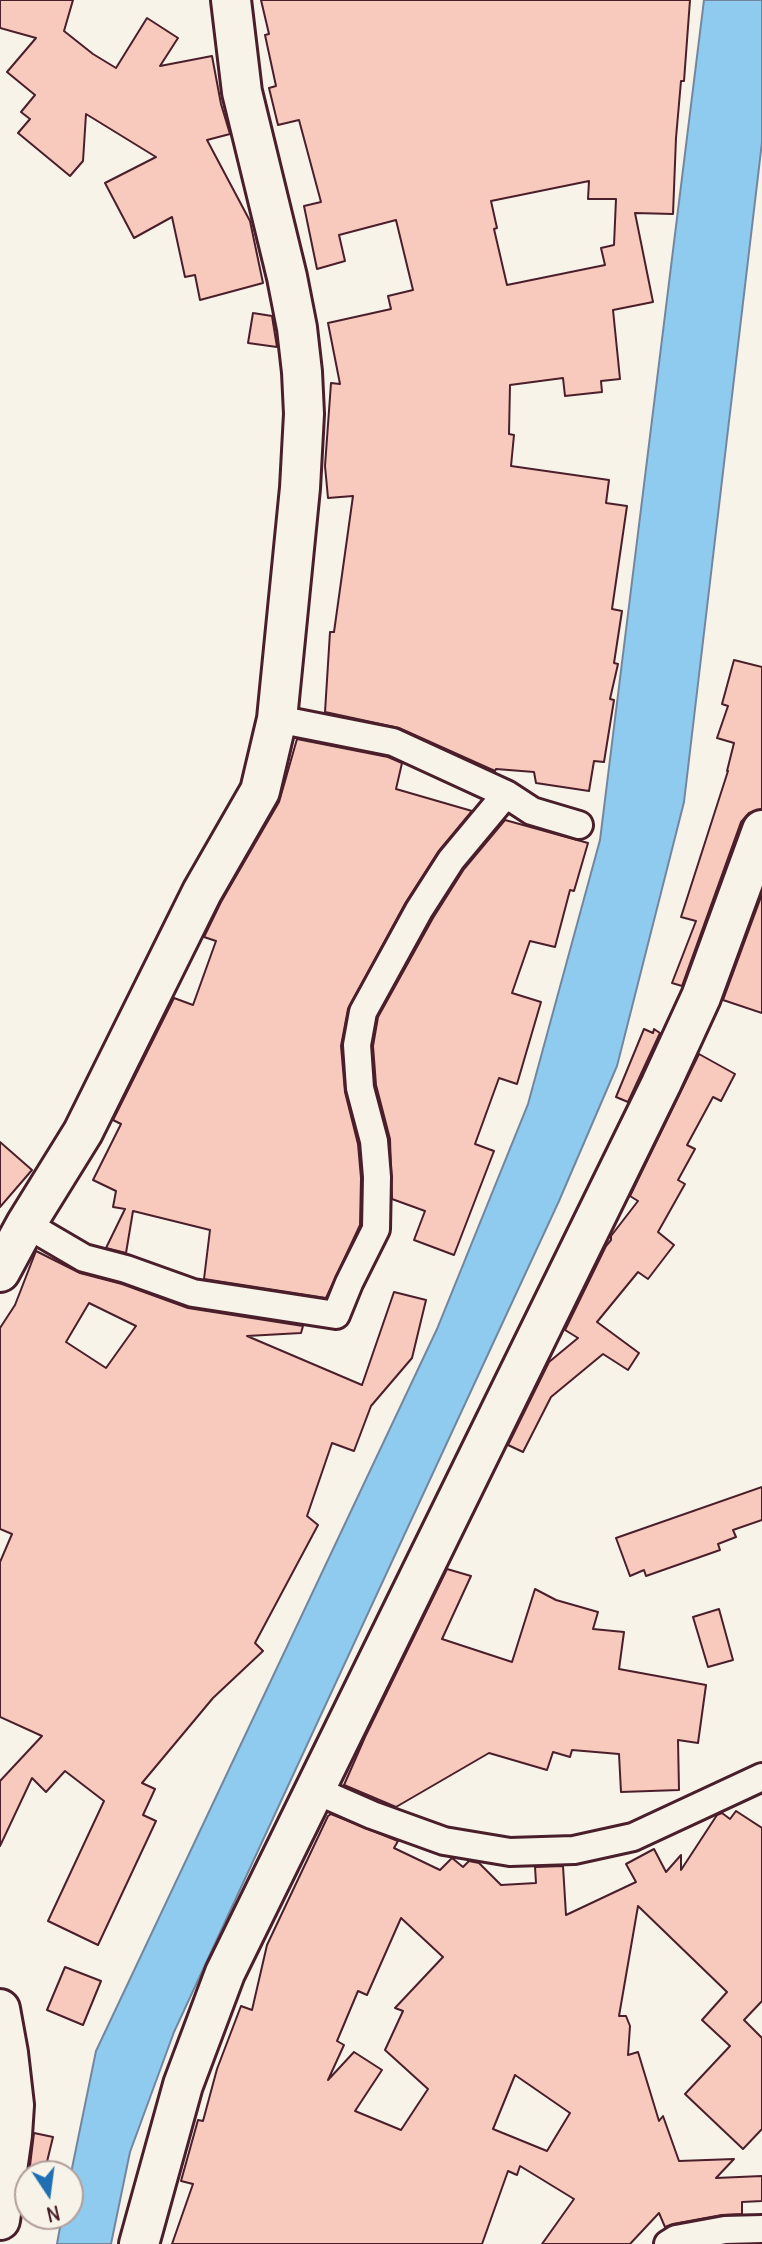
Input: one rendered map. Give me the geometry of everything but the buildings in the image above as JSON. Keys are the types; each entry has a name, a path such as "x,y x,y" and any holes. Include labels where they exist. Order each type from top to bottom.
{"street":[{"path":"0,1272 26,1224 83,1132 202,892 260,791 277,719 300,488 304,414 302,372 287,277 242,92 231,0"},
{"path":"277,719 393,742 506,794 532,810 579,825"},
{"path":"26,1224 84,1258 125,1269 192,1293 337,1315 349,1283 376,1229 377,1177 374,1141 360,1088 356,1045 363,1012 419,909 451,860 506,794"},
{"path":"139,2244 183,2085 225,1973 662,1084 701,997 762,830"},
{"path":"315,1790 372,1815 444,1841 510,1852 574,1850 633,1836 762,1777"},
{"path":"0,2009 14,2105 0,2220"},
{"path":"668,2244 676,2239 724,2230 762,2229"}],"water":[{"path":"704,0 762,0 762,142 684,802 617,1066 559,1201 174,2032 130,2152 111,2244 57,2244 60,2230 84,2230 84,2160 74,2160 96,2051 437,1329 528,1104 600,840"}]}
